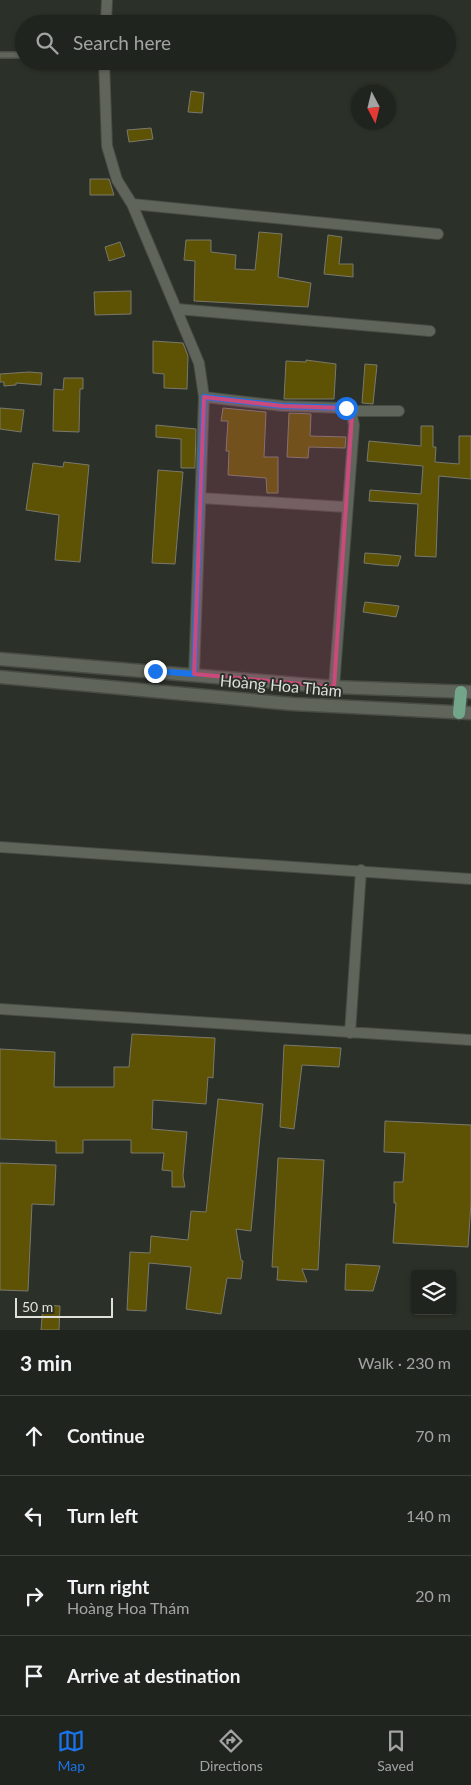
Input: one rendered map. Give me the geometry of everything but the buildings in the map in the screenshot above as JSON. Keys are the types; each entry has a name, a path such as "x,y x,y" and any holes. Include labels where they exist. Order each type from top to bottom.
{"main road":[{"name":"Hoàng Hoa Thám","path":"0,659 334,686 466,692"},
{"name":"Hoàng Hoa Thám","path":"0,677 293,704 465,713"},
{"path":"465,713 466,692"}],"street":[{"path":"107,15 108,0"},
{"path":"104,70 107,146 117,180 132,204 178,309 199,363 204,397 194,674"},
{"path":"132,204 438,234"},
{"path":"178,309 430,331"},
{"path":"204,397 282,406 398,411"},
{"path":"334,686 346,507 354,425 349,410"},
{"path":"201,498 346,507"},
{"path":"0,847 361,870 471,880"},
{"path":"350,1033 361,870"},
{"path":"0,1009 471,1040"}],"lane":[{"path":"0,55 15,55"}],"highlighted area":[{"path":"204,397 283,406 346,408 352,415 334,687 194,674"}],"route":[{"path":"155,671 194,674 204,449 204,397 282,406 346,408"}]}
